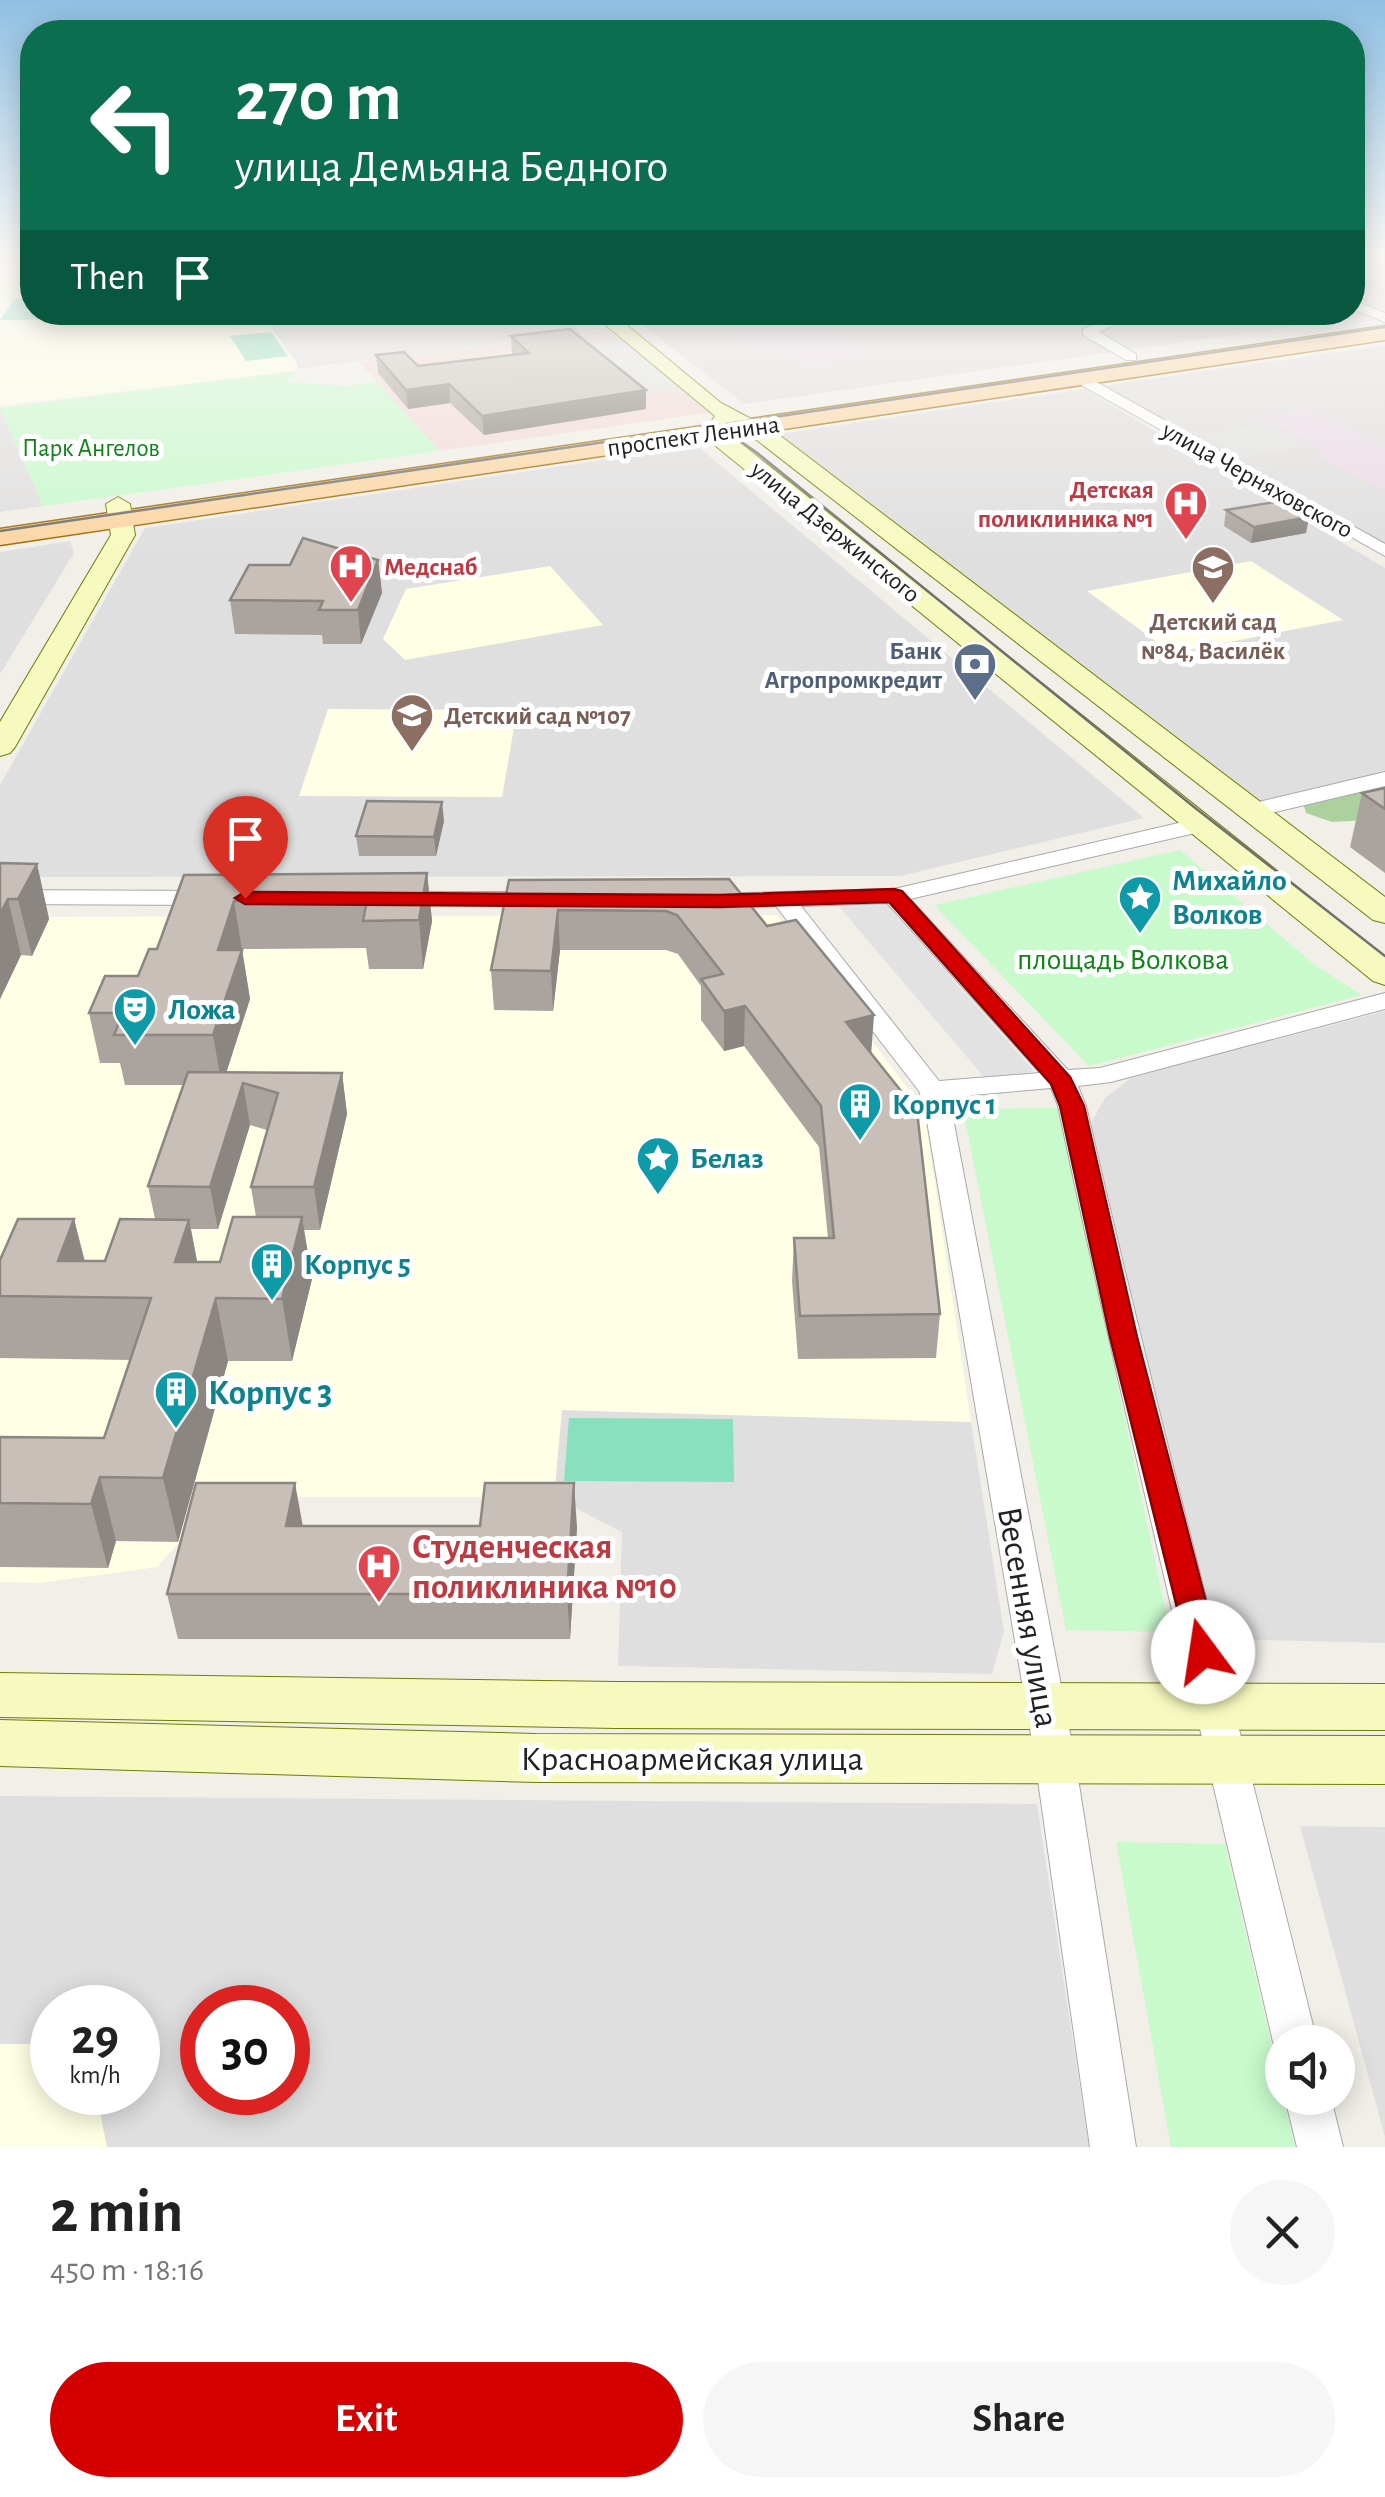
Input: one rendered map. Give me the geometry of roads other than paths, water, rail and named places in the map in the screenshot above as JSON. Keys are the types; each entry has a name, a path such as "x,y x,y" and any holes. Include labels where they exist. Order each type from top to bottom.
{"main road":[{"name":"проспект Ленина","path":"0,520 120,511 720,424 1150,353"},
{"name":"проспект Ленина","path":"720,424 752,426 1252,353"},
{"name":"проспект Ленина","path":"0,537 120,511"}],"street":[{"name":"улица Дзержинского","path":"643,353 720,424 1200,825 1385,974"},
{"path":"1126,353 1131,356"},
{"name":"улица Черняховского","path":"1079,378 1385,551"},
{"name":"улица Дзержинского","path":"752,426 1385,913"},
{"path":"0,747 123,535 120,511"},
{"path":"1250,810 1385,779"},
{"path":"680,900 894,896 1200,825"},
{"path":"894,896 1062,1082 1072,1106 1123,1337 1291,2025"},
{"path":"0,897 232,898"},
{"path":"368,899 563,900"},
{"name":"Весенняя улица","path":"784,900 932,1090 943,1128 1055,1759 1114,2147"},
{"path":"932,1090 1101,1076 1385,1001"},
{"name":"Красноармейская улица","path":"0,1694 616,1705 1385,1707"},
{"name":"Красноармейская улица","path":"0,1743 536,1758 1385,1760"},
{"path":"1312,2115 1320,2147"}],"tram line":[{"path":"0,531 1207,353"},
{"path":"706,431 734,437 756,452 1194,807 1385,956"}],"place":[{"name":"Детская поликлиника №1","path":"1186,541"},
{"name":"Медснаб","path":"351,604"},
{"name":"Детский сад №84, Василёк","path":"1213,605"},
{"name":"Банк Агропромкредит","path":"975,702"},
{"name":"Детский сад №107","path":"412,753"},
{"name":"Михайло Волков","path":"1140,935"},
{"name":"Ложа","path":"135,1047"},
{"name":"Корпус 1","path":"860,1142"},
{"name":"Белаз","path":"658,1196"},
{"name":"Корпус 5","path":"272,1302"},
{"name":"Корпус 3","path":"176,1430"},
{"name":"Студенческая поликлиника №10","path":"379,1604"}],"park label":[{"name":"Парк Ангелов","path":"91,447"},
{"name":"площадь Волкова","path":"1123,959"}]}
